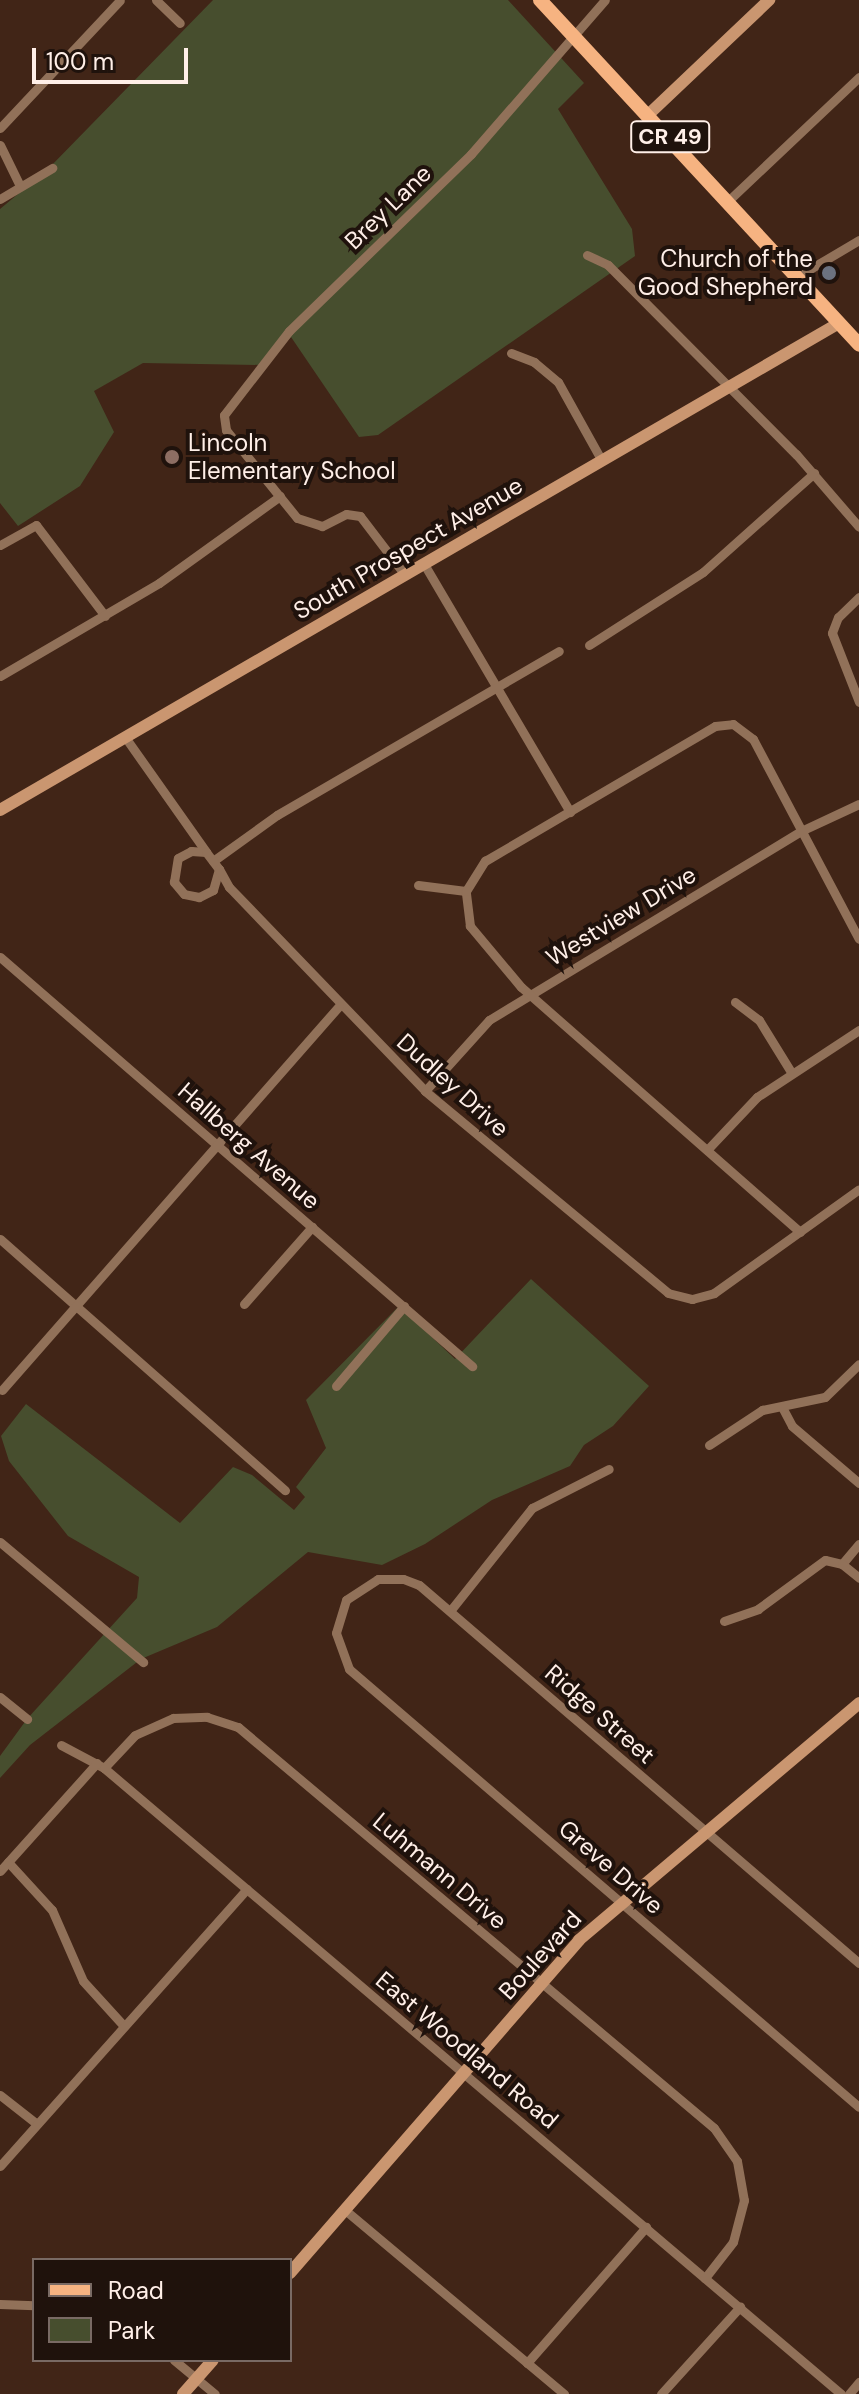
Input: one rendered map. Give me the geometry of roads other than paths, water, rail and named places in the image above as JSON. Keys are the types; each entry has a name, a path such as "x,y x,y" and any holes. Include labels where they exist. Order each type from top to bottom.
{"main road":[{"name":"CR 49","path":"540,0 729,200 859,345"}],"street":[{"path":"0,128 120,0"},
{"path":"156,0 180,23"},
{"name":"Brey Lane","path":"280,496 226,430 229,404 289,331 471,154 571,34 605,0"},
{"path":"649,114 769,0"},
{"path":"856,79 859,92"},
{"path":"729,200 856,79"},
{"path":"0,145 20,186"},
{"path":"0,199 52,168"},
{"path":"798,276 859,240"},
{"path":"587,255 608,265 814,473 859,527"},
{"name":"South Prospect Avenue","path":"2,805 125,737 839,323"},
{"path":"511,353 534,362 558,382 602,461"},
{"path":"589,645 703,572 814,473"},
{"path":"0,676 105,616 280,496 297,518 313,526 346,514 360,516 405,575"},
{"path":"0,545 36,525 105,616"},
{"path":"424,564 570,812"},
{"path":"859,597 838,617 832,633 859,702"},
{"path":"206,852 191,851 178,858 173,874 178,888 191,897 206,895 217,884 216,865 277,815 559,651"},
{"path":"859,939 753,739 739,726 715,726 485,861 466,891 466,915 476,936 529,994 800,1232 859,1189"},
{"name":"Dudley Drive","path":"125,737 229,887 339,1006 425,1091 660,1287 689,1299 714,1293 800,1232"},
{"name":"Westview Drive","path":"425,1091 473,1034 529,994 801,831 859,804"},
{"path":"418,885 466,891"},
{"name":"Hallberg Avenue","path":"0,957 472,1366"},
{"path":"735,1002 759,1020 791,1072"},
{"path":"2,1390 339,1006"},
{"path":"707,1150 737,1116 791,1072 859,1030"},
{"path":"244,1304 312,1227"},
{"path":"0,1239 285,1490"},
{"path":"336,1386 404,1306"},
{"path":"709,1445 762,1410 825,1397 859,1364"},
{"path":"782,1407 792,1426 859,1483"},
{"path":"450,1611 532,1508 609,1469"},
{"path":"0,1542 143,1662"},
{"path":"842,1564 859,1544"},
{"path":"724,1621 758,1609 818,1563 842,1564 859,1578"},
{"name":"Ridge Street","path":"340,1654 336,1621 346,1600 367,1582 403,1579 450,1611 859,1963"},
{"name":"Greve Drive","path":"340,1654 349,1669 859,2107"},
{"path":"0,1697 27,1719"},
{"name":"Boulevard","path":"292,2271 541,1984 621,1903 859,1703"},
{"name":"Luhmann Drive","path":"0,1871 101,1765 135,1735 173,1718 207,1717 238,1727 714,2128 731,2150 743,2183 742,2217 730,2248 705,2278"},
{"name":"East Woodland Road","path":"61,1745 101,1765 841,2394"},
{"path":"8,1862 40,1893 61,1927 83,1981 124,2026"},
{"path":"0,2166 247,1889"},
{"path":"0,2095 37,2124"},
{"path":"345,2210 564,2394"},
{"path":"527,2363 646,2227"},
{"path":"0,2304 32,2305"},
{"path":"661,2394 740,2307"},
{"path":"177,2362 215,2394"},
{"path":"183,2394 211,2362"},
{"path":"849,2394 859,2382"}],"place":[{"name":"Church of the Good Shepherd","path":"829,273"},
{"name":"Lincoln Elementary School","path":"172,457"}]}
